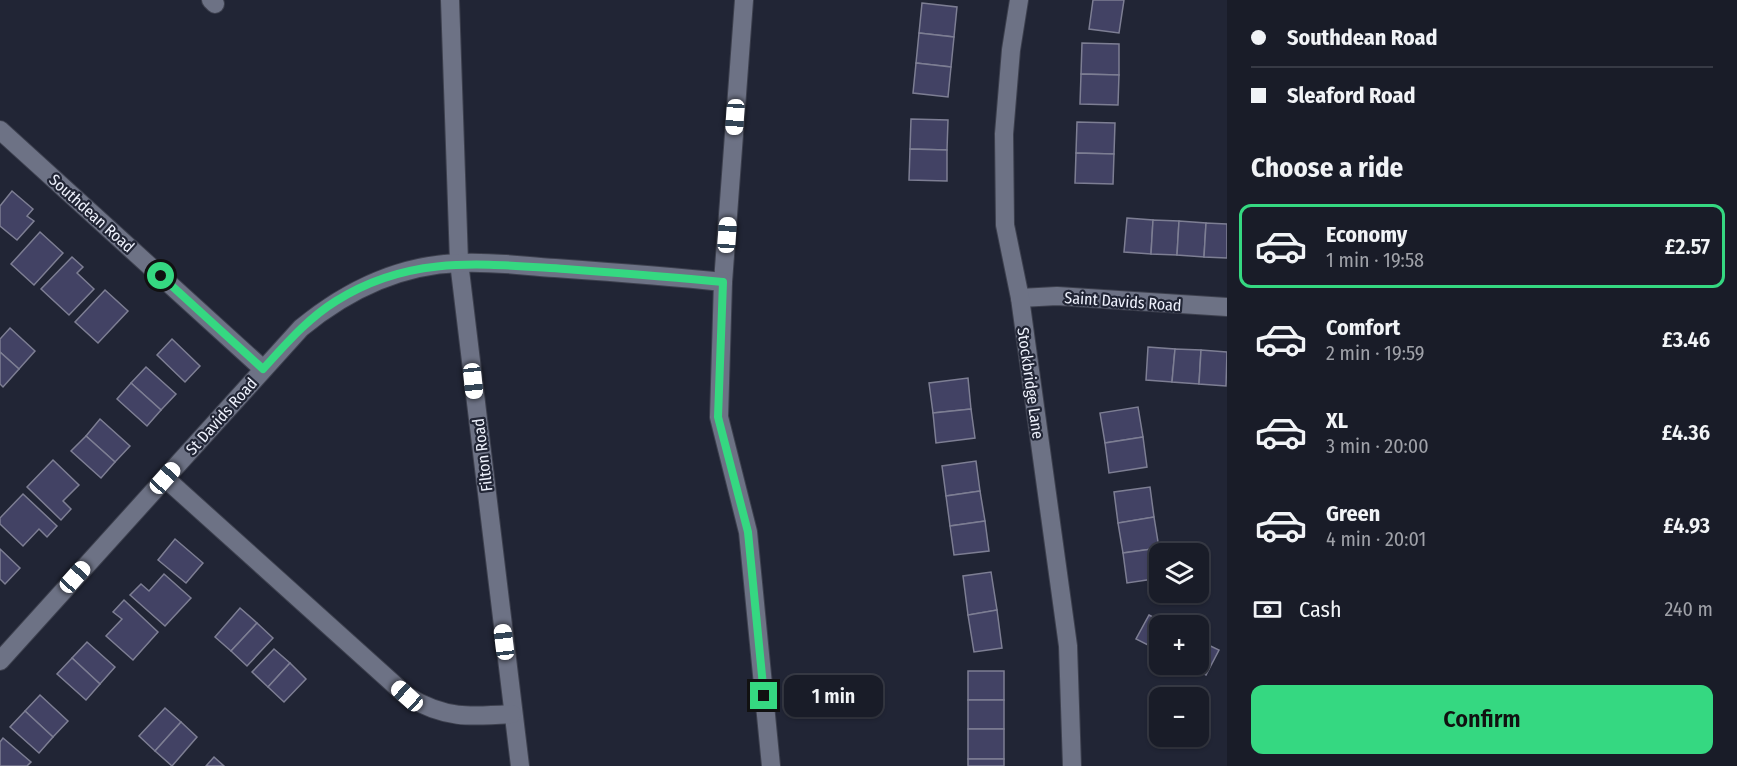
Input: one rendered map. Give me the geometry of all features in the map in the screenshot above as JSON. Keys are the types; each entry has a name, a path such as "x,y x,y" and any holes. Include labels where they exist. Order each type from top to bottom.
{"street":[{"name":"Filton Road","path":"450,0 459,262 520,766"},
{"path":"744,0 723,282 718,417 748,532 771,766"},
{"name":"Stockbridge Lane","path":"1019,0 1011,50 1004,134 1005,225 1020,298 1068,646 1072,766"},
{"name":"Southdean Road","path":"0,130 263,369"},
{"path":"459,262 723,282"},
{"name":"St Davids Road","path":"0,661 301,328 346,296 400,273 459,262"},
{"name":"Saint Davids Road","path":"1020,298 1057,296 1227,308"},
{"path":"165,478 407,696 435,711 450,715 512,714"}],"building":[{"path":"1093,0 1124,0 1119,33 1089,29"},
{"path":"922,3 957,7 954,37 919,33"},
{"path":"919,33 954,37 951,67 916,63"},
{"path":"1082,43 1119,44 1119,75 1081,74"},
{"path":"916,63 951,67 948,97 913,93"},
{"path":"1081,74 1119,75 1118,105 1080,104"},
{"path":"911,119 948,120 947,150 910,149"},
{"path":"1077,122 1115,123 1114,154 1076,153"},
{"path":"910,149 947,150 947,181 909,180"},
{"path":"1076,153 1114,154 1113,184 1075,183"},
{"path":"12,191 33,209 27,216 34,221 17,240 0,226 0,206"},
{"path":"1127,218 1153,220 1151,254 1124,252"},
{"path":"1153,220 1179,221 1177,255 1151,254"},
{"path":"1179,221 1206,223 1204,257 1177,255"},
{"path":"1206,223 1227,224 1227,258 1204,257"},
{"path":"40,232 63,253 34,285 11,264"},
{"path":"72,257 83,267 77,273 94,289 69,315 41,289"},
{"path":"105,290 128,311 98,343 75,322"},
{"path":"10,328 35,351 19,369 0,352 0,339"},
{"path":"172,339 200,366 185,382 157,355"},
{"path":"1148,347 1175,349 1172,382 1146,380"},
{"path":"1175,349 1201,350 1199,384 1172,382"},
{"path":"1201,350 1227,352 1226,386 1199,384"},
{"path":"0,352 19,369 3,387 0,384"},
{"path":"146,367 176,394 161,410 131,383"},
{"path":"968,378 971,409 933,413 929,383"},
{"path":"131,383 161,410 147,426 117,399"},
{"path":"1138,407 1143,437 1105,443 1100,413"},
{"path":"971,409 975,438 936,443 933,413"},
{"path":"100,419 130,446 115,462 86,436"},
{"path":"86,436 115,462 101,478 71,451"},
{"path":"1143,437 1147,467 1109,473 1105,443"},
{"path":"53,460 79,485 63,501 71,509 61,520 27,487"},
{"path":"976,461 980,491 946,496 942,466"},
{"path":"1150,487 1154,517 1118,523 1114,492"},
{"path":"980,491 985,521 950,526 946,496"},
{"path":"23,494 57,526 47,537 39,529 23,546 0,524 0,518"},
{"path":"1154,517 1158,543 1149,543 1149,549 1123,553 1118,523"},
{"path":"985,521 989,551 954,555 950,526"},
{"path":"175,539 203,563 186,583 158,560"},
{"path":"0,549 20,568 5,584 0,579"},
{"path":"1149,549 1149,580 1127,583 1123,553"},
{"path":"991,572 997,610 968,615 963,576"},
{"path":"164,574 191,598 165,626 130,595 141,584 149,591"},
{"path":"124,600 158,632 133,660 106,636 122,619 113,612"},
{"path":"240,608 257,623 231,651 215,637"},
{"path":"997,610 1002,648 974,652 968,615"},
{"path":"1149,615 1149,646 1136,639"},
{"path":"257,623 273,638 247,666 231,651"},
{"path":"87,642 115,667 100,684 72,658"},
{"path":"1209,645 1219,650 1209,669"},
{"path":"274,649 290,663 268,687 252,672"},
{"path":"72,658 100,684 86,700 57,674"},
{"path":"290,663 306,679 284,702 268,687"},
{"path":"968,671 1004,671 1004,700 968,700"},
{"path":"40,695 68,721 53,737 25,711"},
{"path":"968,700 1004,700 1004,729 968,729"},
{"path":"165,708 181,722 155,751 139,736"},
{"path":"25,711 53,737 39,753 10,727"},
{"path":"181,722 197,737 172,766 155,751"},
{"path":"968,729 1004,729 1004,759 968,759"},
{"path":"3,738 31,762 27,766 0,766 0,742"},
{"path":"214,757 224,766 206,766"},
{"path":"968,759 1004,759 1004,766 968,766"}],"route":[{"path":"161,276 263,369 301,328 336,301 376,281 424,267 459,262 723,282 718,417 748,532 764,696"}]}
